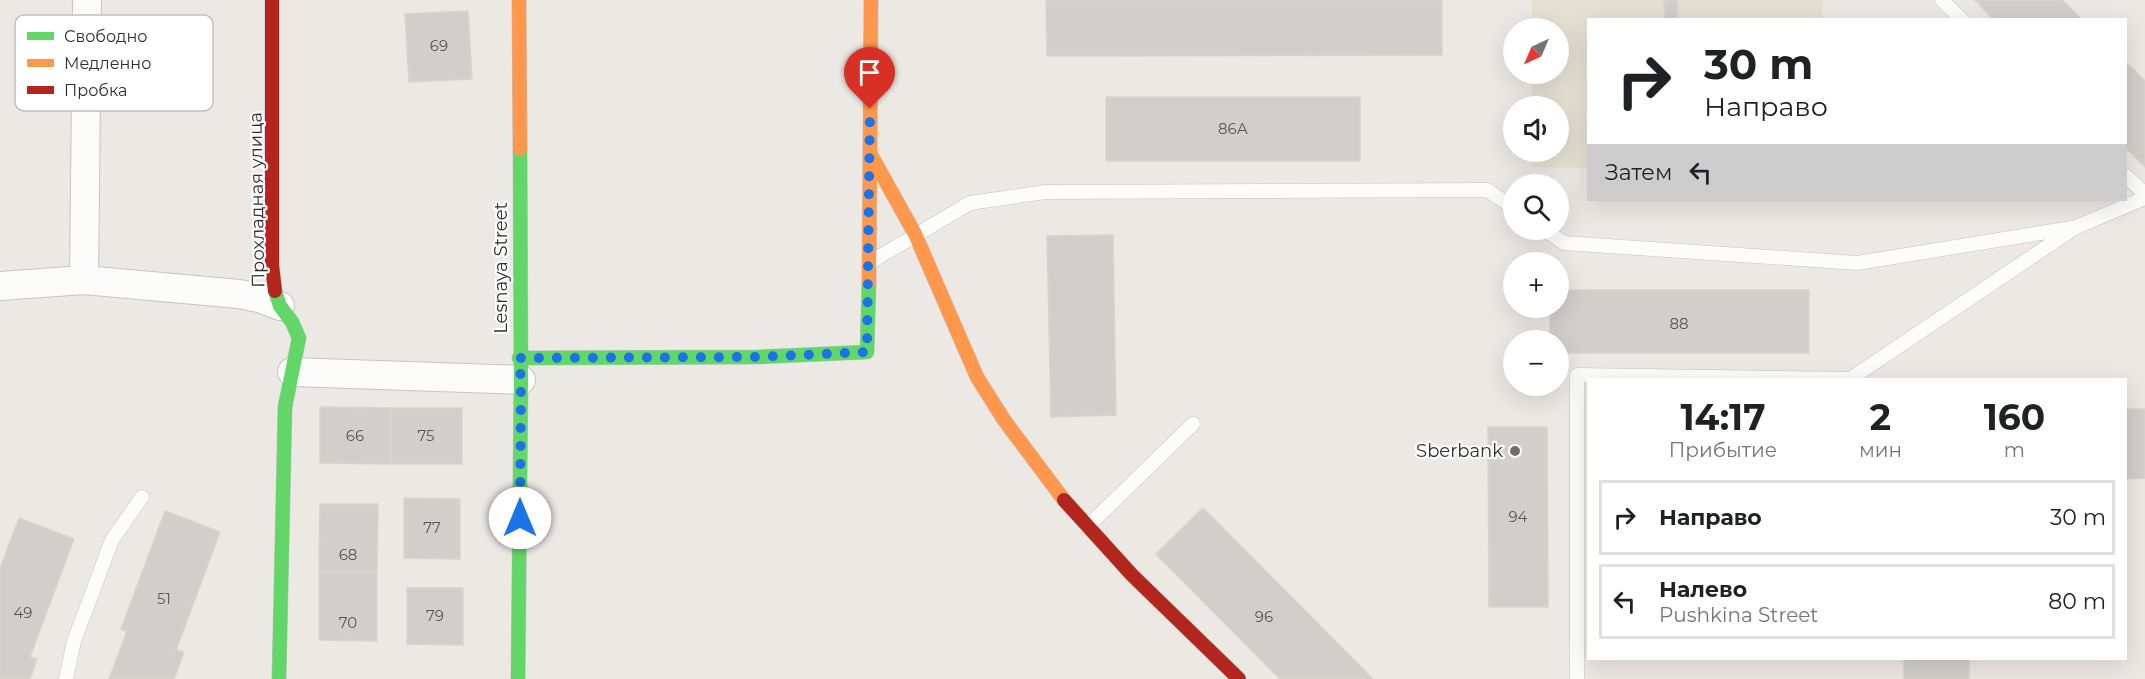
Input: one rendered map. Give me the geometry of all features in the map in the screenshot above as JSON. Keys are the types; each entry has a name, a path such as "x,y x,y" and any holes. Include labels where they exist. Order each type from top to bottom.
{"street":[{"path":"87,0 87,15"},
{"name":"Прохладная улица","path":"272,0 274,287 280,306 292,322 299,338 285,407 279,679"},
{"name":"Lesnaya Street","path":"518,679 519,0"},
{"path":"292,372 520,369 867,352 870,262 871,0"},
{"path":"84,280 86,111"},
{"path":"870,153 915,234 977,377 1004,420 1087,528 1239,679"},
{"path":"0,286 84,280 239,294 280,306"}],"lane":[{"path":"1942,0 1960,18"},
{"path":"1851,378 2076,227 2145,196 2127,177"},
{"path":"870,262 970,203 1045,192 1487,190 1503,201"},
{"path":"1560,240 1564,243 1857,263 2076,227"},
{"path":"1577,679 1577,375 1782,378"},
{"path":"1087,528 1193,424"},
{"path":"66,679 74,641 112,540 142,497"}],"shaded area":[{"path":"1532,0 1823,0 1822,18 1587,18 1587,168 1531,167 1531,162 1569,162 1569,96 1532,96 1532,84 1569,84 1569,18 1532,18"}],"building":[{"path":"1046,0 1442,0 1442,55 1047,56"},
{"path":"1664,0 1677,0 1677,18 1665,18"},
{"path":"1975,0 2062,0 2080,18 1992,18"},
{"path":"468,11 472,79 409,82 405,14"},
{"path":"2127,63 2145,81 2145,167 2127,149"},
{"path":"1106,97 1360,97 1360,161 1106,161"},
{"path":"1113,235 1116,415 1051,417 1047,236"},
{"path":"1569,290 1809,290 1809,353 1569,353 1569,330 1550,330 1550,318 1569,318"},
{"path":"320,407 391,408 391,464 320,463"},
{"path":"391,408 462,408 462,464 391,464"},
{"path":"2127,409 2145,409 2145,478 2127,479"},
{"path":"1488,427 1547,427 1548,607 1489,607"},
{"path":"404,498 460,499 460,559 404,558"},
{"path":"320,504 378,504 377,572 319,572"},
{"path":"1203,508 1373,679 1280,679 1156,554"},
{"path":"165,511 220,532 176,650 184,652 174,679 109,679 127,631 121,629"},
{"path":"19,518 74,539 30,657 37,659 30,679 0,679 0,569"},
{"path":"319,572 377,572 377,641 319,640"},
{"path":"407,588 463,588 463,645 407,644"},
{"path":"1904,660 1969,660 1969,679 1904,679"}],"traffic: fast":[{"path":"518,679 521,380 520,149"},
{"path":"519,358 758,357 867,352 869,282"},
{"path":"275,291 280,306 292,322 299,338 285,407 279,679"}],"traffic: slow":[{"path":"519,0 520,149"},
{"path":"869,282 871,0"},
{"path":"871,155 915,234 977,377 1004,420 1064,500"}],"traffic: jam":[{"path":"272,0 272,265 275,291"},
{"path":"1064,500 1132,575 1239,679"}],"place":[{"name":"Sberbank","path":"1515,451"}],"route":[{"path":"520,518 521,380 519,358 758,357 867,352 870,262 870,109"}]}
